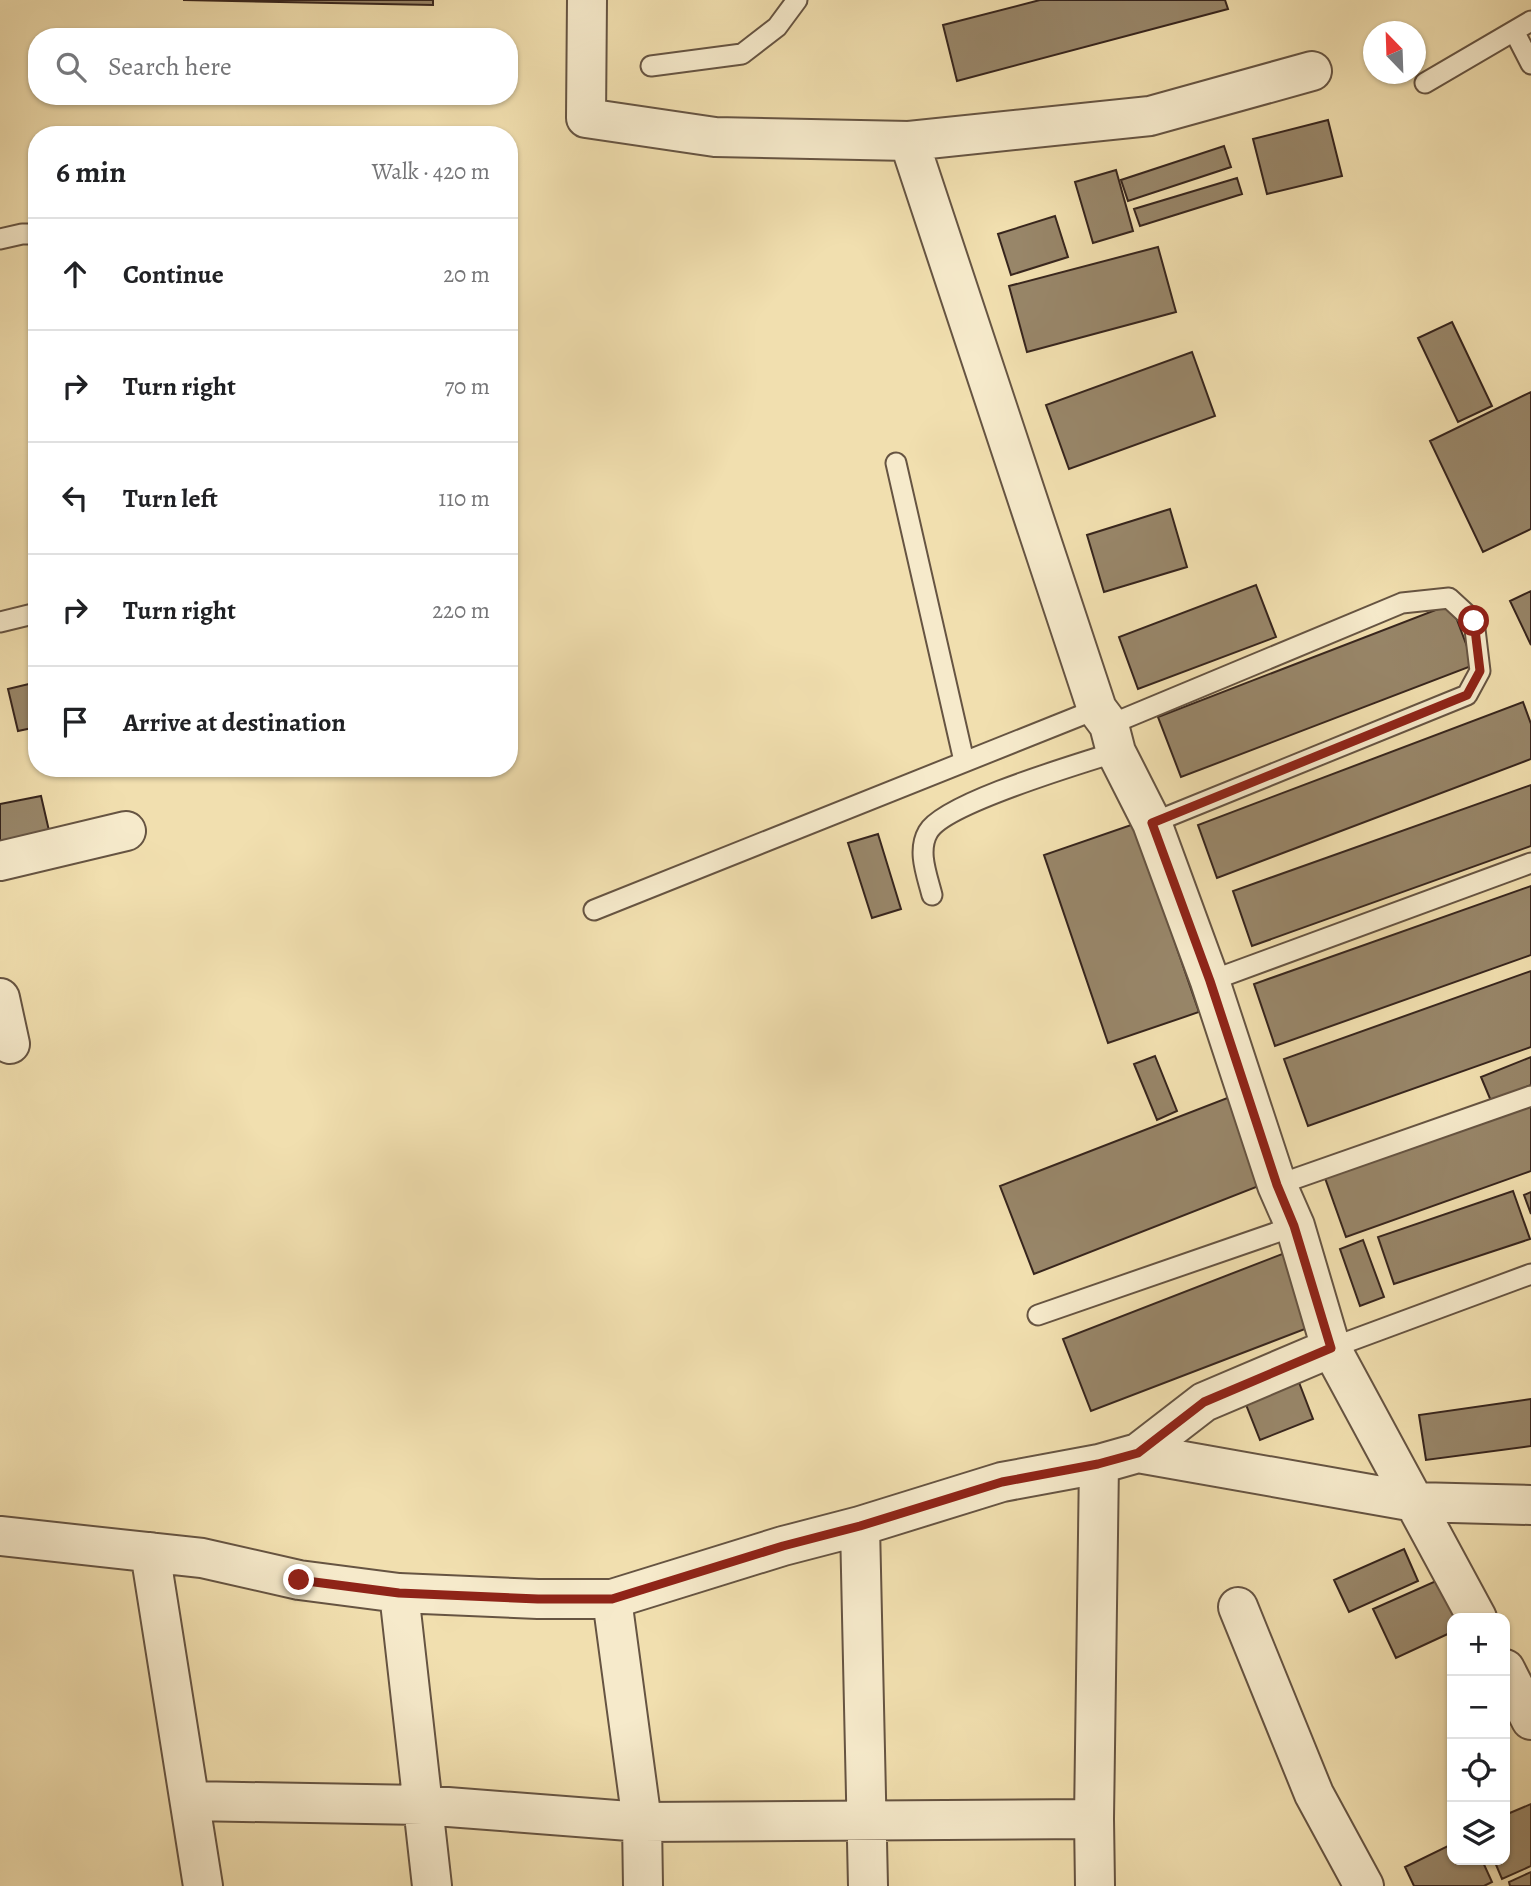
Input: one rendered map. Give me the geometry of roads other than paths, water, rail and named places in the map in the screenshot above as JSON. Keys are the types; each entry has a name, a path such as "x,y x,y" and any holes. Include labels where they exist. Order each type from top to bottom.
{"street":[{"path":"587,0 586,118 715,137 909,141 1150,116 1312,71"},
{"path":"909,141 1107,729 1152,823 1210,981 1277,1185 1294,1226 1331,1348 1474,1613"},
{"path":"0,861 126,831"},
{"path":"0,998 10,1044"},
{"path":"0,1536 202,1558 299,1580 399,1593 612,1599 1002,1482 1098,1464 1138,1453 1204,1402 1331,1348"},
{"path":"1138,1453 1415,1502 1531,1504"},
{"path":"1095,1886 1098,1464"},
{"path":"860,1526 868,1886"},
{"path":"150,1552 203,1886"},
{"path":"399,1593 432,1886"},
{"path":"612,1599 642,1822 643,1886"},
{"path":"1238,1607 1314,1794 1363,1886"},
{"path":"1509,1676 1531,1720"},
{"path":"190,1801 422,1804 642,1822 1094,1819"}],"lane":[{"path":"651,66 743,54 777,27 797,0"},
{"path":"1426,82 1522,26 1531,64"},
{"path":"0,239 28,233"},
{"path":"896,463 964,761"},
{"path":"932,895 921,851 928,830 955,810 990,794 1107,729 1402,603 1449,598 1474,621 1480,671 1467,695 1152,823"},
{"path":"0,622 28,615"},
{"path":"594,910 964,761 1107,729"},
{"path":"1210,981 1531,863"},
{"path":"1277,1185 1531,1096"},
{"path":"1038,1315 1294,1226"},
{"path":"1331,1348 1531,1274"}]}
